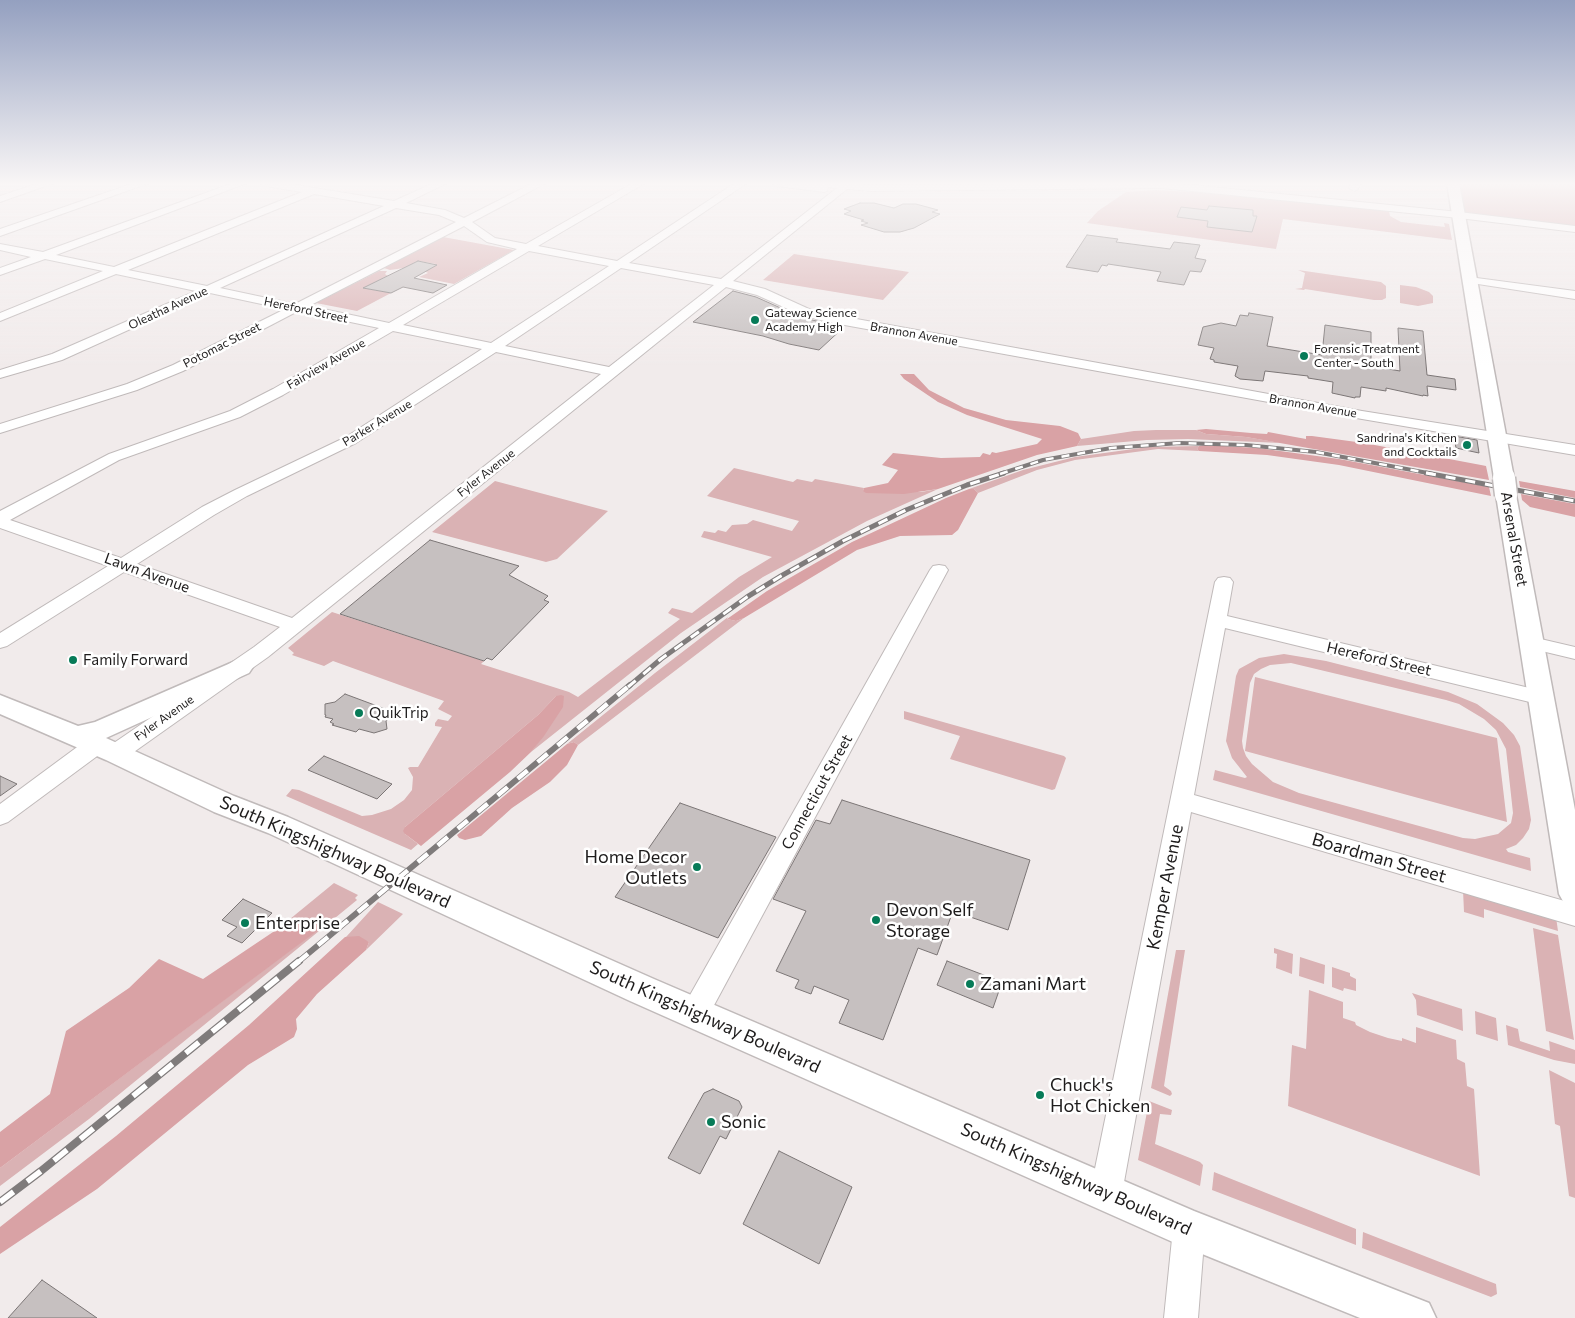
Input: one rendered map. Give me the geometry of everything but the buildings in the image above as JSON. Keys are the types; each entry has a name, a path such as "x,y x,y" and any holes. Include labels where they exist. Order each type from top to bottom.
{"main road":[{"name":"Arsenal Street","path":"1463,245 1575,894"},
{"path":"96,745 103,729 240,667"},
{"name":"South Kingshighway Boulevard","path":"0,704 96,745 224,804 278,825 695,1013 1106,1193 1189,1229 1414,1318"}],"street":[{"path":"0,272 75,245"},
{"path":"0,317 181,245"},
{"name":"Oleatha Avenue","path":"0,366 68,343 286,245"},
{"name":"Oleatha Avenue","path":"0,374 57,357 306,245"},
{"name":"Potomac Street","path":"0,429 150,380 178,368 420,245"},
{"name":"Brannon Avenue","path":"512,245 754,290 805,312 828,318 1496,438 1575,450"},
{"name":"Fairview Avenue","path":"0,518 114,458 235,414 278,392 534,245"},
{"name":"Parker Avenue","path":"0,642 233,497 351,440 388,418 650,245"},
{"name":"Fyler Avenue","path":"0,816 96,745 240,667 772,245"},
{"name":"Hereford Street","path":"0,247 613,372"},
{"path":"1469,280 1575,295"},
{"name":"Lawn Avenue","path":"0,522 294,625"},
{"name":"Connecticut Street","path":"695,1013 939,570"},
{"name":"Kemper Avenue","path":"1106,1193 1224,582"},
{"name":"Hereford Street","path":"1217,620 1542,698"},
{"path":"1532,643 1575,653"},
{"name":"Boardman Street","path":"1182,800 1575,915"},
{"path":"1180,1318 1189,1229"}],"shaded area":[{"path":"429,245 484,245 514,250 454,284 419,277 428,273 424,271 436,264 418,261 404,268 390,270 384,268"},
{"path":"1243,245 1277,245 1276,249"},
{"path":"794,254 909,272 883,300 763,280"},
{"path":"1298,270 1381,282 1386,286 1386,298 1374,300 1295,289 1302,288 1305,273"},
{"path":"379,271 387,271 385,274 388,276 363,288 391,293 357,311 316,303"},
{"path":"1400,285 1416,287 1429,292 1433,296 1433,303 1418,306 1400,303"},
{"path":"900,374 914,374 929,390 964,408 1006,420 1060,426 1078,433 1081,439 1077,446 1037,455 938,489 904,494 866,493 863,491 864,488 888,483 898,470 882,465 893,453 941,458 980,457 983,453 990,455 992,452 996,453 1037,444 1042,439 967,415 938,402 904,379"},
{"path":"1206,429 1267,434 1268,432 1306,439 1306,436 1312,436 1364,443 1486,466 1489,480 1246,437 1206,434 1196,430"},
{"path":"1196,430 1206,434 1246,437 1281,443 1188,439 1147,440 1077,446 1081,439 1134,431"},
{"path":"1199,446 1197,449 1199,451 1158,449 1075,460 1037,470 978,493 974,489 969,489 1023,470 1075,457 1148,447"},
{"path":"1199,446 1258,448 1339,459 1489,487 1491,496 1339,465 1267,455 1199,451 1197,449"},
{"path":"734,468 793,482 797,479 812,482 815,479 864,488 863,491 921,492 938,489 867,521 763,577 681,633 531,752 551,724 556,696 538,715 405,827 405,834 418,844 411,850 286,796 292,789 299,790 362,816 391,809 404,800 412,790 413,777 408,768 418,767 442,727 435,726 435,723 438,719 448,721 452,716 438,709 444,701 333,661 324,666 292,655 294,653 288,648 332,612 484,661 481,664 569,692 578,697 680,619 668,613 672,608 692,613 739,577 772,557 701,537 704,531 715,533 718,530 726,532 732,525 747,524 753,520 792,531 799,521 707,496"},
{"path":"495,481 608,511 557,559 546,562 432,532"},
{"path":"1519,481 1575,491 1575,498 1520,487"},
{"path":"969,489 974,489 978,493 958,530 952,535 900,536 857,550 744,618 736,621 727,619 767,591 852,542"},
{"path":"1521,494 1575,504 1575,517 1530,507 1522,500"},
{"path":"728,617 727,619 736,621 744,618 578,745 574,742 567,744 655,673"},
{"path":"1284,654 1326,661 1448,692 1477,704 1503,723 1514,735 1520,746 1531,820 1529,829 1523,838 1516,845 1506,849 1508,852 1530,858 1531,871 1213,780 1215,770 1247,777 1232,758 1226,741 1236,676 1239,669 1259,658","holes":["1291,663 1459,704 1484,719 1496,730 1506,749 1513,813 1511,823 1498,834 1475,839 1463,838 1299,793 1273,782 1252,764 1243,748 1242,741 1250,683 1254,674 1270,665"]},
{"path":"1255,677 1497,738 1507,822 1245,751"},
{"path":"556,696 564,696 563,707 544,736 531,752 510,772 421,846 405,834 403,831 405,827 538,715"},
{"path":"904,711 1064,756 1066,758 1055,789 1052,790 950,759 960,736 904,719"},
{"path":"574,742 578,745 567,765 550,782 512,808 481,836 465,840 459,838 457,835 567,744"},
{"path":"334,883 358,895 355,898 357,900 89,1119 0,1186 0,1168 316,931 317,924 296,922 279,928"},
{"path":"1463,890 1556,917 1558,931 1484,909 1484,918 1464,912"},
{"path":"378,902 403,914 366,950 369,942 346,937"},
{"path":"308,921 317,924 317,931 0,1168 0,1132 50,1094 66,1031 129,988 159,959 203,979 279,928 296,922"},
{"path":"1533,928 1558,935 1574,1040 1546,1031"},
{"path":"359,936 369,942 366,950 317,994 296,1019 297,1029 294,1037 248,1065 97,1189 0,1254 0,1227 116,1136 249,1025 345,937"},
{"path":"1274,948 1293,954 1292,974 1276,968 1277,954 1274,953"},
{"path":"1176,950 1185,950 1164,1086 1171,1091 1172,1094 1170,1096 1151,1088"},
{"path":"1300,957 1325,965 1324,984 1299,976"},
{"path":"1332,967 1350,973 1350,976 1356,979 1356,991 1344,988 1343,991 1332,987"},
{"path":"1309,990 1343,1002 1343,1018 1355,1022 1356,1025 1370,1032 1388,1038 1402,1041 1402,1038 1416,1043 1416,1027 1456,1040 1457,1059 1465,1063 1467,1086 1474,1089 1480,1176 1288,1106 1292,1045 1306,1049"},
{"path":"1412,993 1462,1009 1463,1031 1417,1015 1416,1000"},
{"path":"1475,1011 1496,1018 1498,1041 1476,1034"},
{"path":"1506,1025 1518,1029 1520,1041 1550,1051 1549,1041 1575,1050 1575,1064 1554,1060 1508,1045"},
{"path":"1549,1070 1575,1083 1575,1198 1569,1196 1560,1126 1555,1124"},
{"path":"1149,1101 1172,1110 1171,1115 1160,1114 1155,1144 1200,1162 1203,1165 1200,1186 1138,1160"},
{"path":"1214,1172 1356,1229 1356,1245 1212,1190"},
{"path":"1363,1232 1496,1284 1497,1294 1491,1297 1362,1248"}],"railway":[{"path":"1000,474 1043,460 1111,448 1180,443 1246,445 1316,452 1433,474"},
{"path":"628,687 661,659 747,597 781,576 843,541 906,510 967,485 1004,473"},
{"path":"1426,473 1575,501"},
{"path":"298,962 630,685"},
{"path":"0,1202 41,1171 299,961"}],"place":[{"name":"Gateway Science Academy High","path":"755,320"},
{"name":"Forensic Treatment Center - South","path":"1304,356"},
{"name":"Sandrina's Kitchen and Cocktails","path":"1467,445"},
{"name":"Family Forward","path":"73,660"},
{"name":"QuikTrip","path":"359,713"},
{"name":"Home Decor Outlets","path":"697,867"},
{"name":"Devon Self Storage","path":"876,920"},
{"name":"Enterprise","path":"245,923"},
{"name":"Zamani Mart","path":"970,984"},
{"name":"Chuck's Hot Chicken","path":"1040,1095"},
{"name":"Sonic","path":"711,1122"}]}
